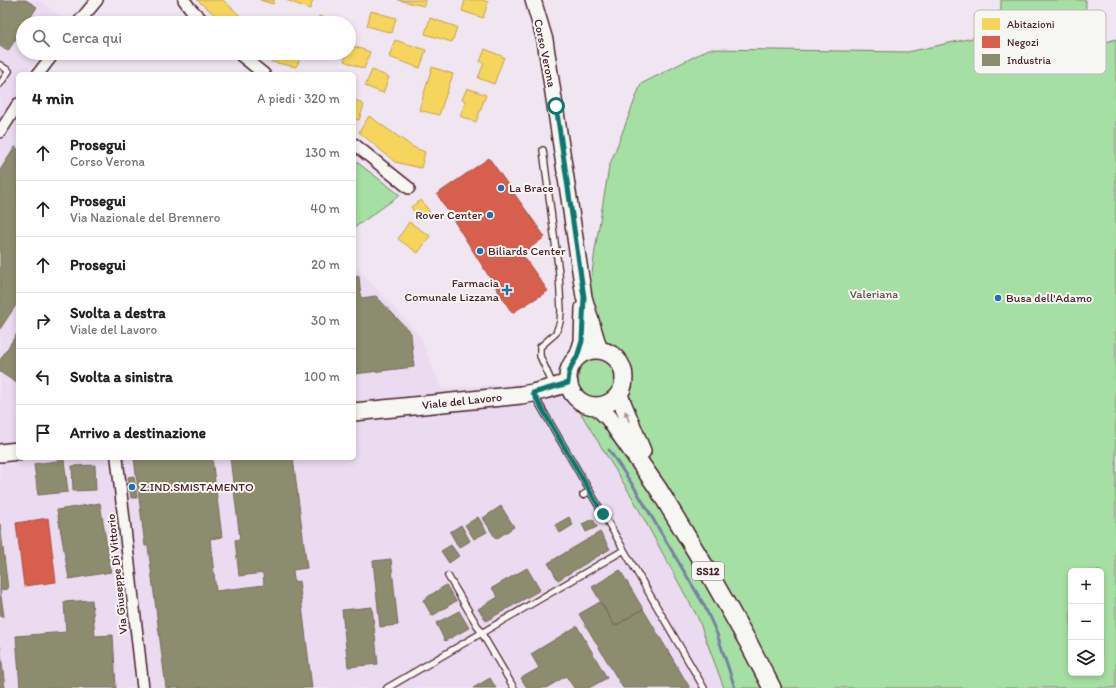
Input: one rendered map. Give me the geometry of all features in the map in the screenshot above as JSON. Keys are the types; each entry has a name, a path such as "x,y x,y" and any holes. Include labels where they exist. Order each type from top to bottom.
{"main road":[{"name":"Corso Verona","path":"533,0 545,40 584,297"},
{"path":"584,297 600,351"},
{"path":"561,385 577,357 582,341 584,297"},
{"path":"577,357 588,352 600,351 617,359 622,368 624,377 623,386 618,395 613,401 597,406"},
{"name":"Viale del Lavoro","path":"356,412 533,393 561,385"},
{"name":"SS12","path":"561,385 572,392 578,400 587,405 597,406 609,418 659,490 714,582 772,688"},
{"name":"SS12","path":"618,395 659,490"},
{"path":"0,453 16,451"}],"street":[{"path":"84,16 97,0"},
{"path":"184,0 198,16"},
{"path":"40,72 49,60"},
{"path":"247,60 262,72"},
{"path":"0,132 16,107"},
{"path":"356,146 409,188"},
{"name":"Via Giuseppe Di Vittorio","path":"117,460 143,688"}],"lane":[{"path":"0,65 9,71 0,84"},
{"path":"543,150 559,273 561,311 560,322 556,333 540,347 540,356 561,385"},
{"path":"533,393 704,688"},
{"path":"583,495 590,491"},
{"path":"387,688 624,550"},
{"path":"448,576 514,688"}],"shaded area":[{"path":"0,0 38,0 61,16 16,16 16,60 37,60 28,72 16,72 16,460 356,460 356,266 420,336 441,388 578,381 575,404 632,497 698,618 724,688 0,688"}],"green space":[{"name":"Valeriana","path":"1001,0 1086,0 1086,10 1001,10"},
{"name":"Valeriana","path":"974,38 974,74 1106,74 1106,42 1116,39 1116,688 724,688 698,618 632,497 575,404 595,250 609,167 641,84 709,49 908,52"},
{"path":"356,162 400,195 356,227"}],"building: Abitazioni":[{"path":"197,0 223,0 240,16 216,16"},
{"path":"260,0 274,0 273,4"},
{"path":"286,0 313,0 310,9"},
{"path":"398,0 425,0 424,6"},
{"path":"465,0 482,0 488,2 483,18 462,11"},
{"path":"371,11 396,18 392,33 367,26"},
{"path":"430,18 457,27 452,42 425,34"},
{"path":"395,40 426,50 420,68 389,57"},
{"path":"356,47 370,52 364,69 344,61 356,60"},
{"path":"485,49 504,57 494,84 478,78 484,63 480,62"},
{"path":"270,60 300,60 296,67 272,62"},
{"path":"432,67 453,74 439,115 419,110"},
{"path":"372,70 389,77 383,93 365,86"},
{"path":"467,88 486,95 476,122 460,116 466,101 462,100"},
{"path":"356,100 364,105 359,120 356,119"},
{"path":"369,116 413,147 425,152 421,168 395,162 359,132"},
{"path":"421,200 430,212 419,219 411,207"},
{"path":"409,222 430,236 418,253 398,239"}],"building: Negozi":[{"name":"Rover Center","path":"489,158 545,237 522,254 548,291 512,313 437,194"},
{"path":"48,518 56,582 24,586 16,523"}],"building: Industria":[{"path":"0,0 26,0 37,7 31,16 16,16 16,39 8,51 0,46"},
{"path":"15,147 16,148 16,305 0,329 0,170"},
{"path":"359,276 361,298 376,296 411,333 414,367 356,374 356,277"},
{"path":"16,335 16,383 0,372 0,360"},
{"path":"64,460 68,492 38,495 34,464"},
{"path":"134,460 212,460 222,537 210,539 216,591 264,585 263,573 239,576 235,540 240,539 230,460 293,460 307,568 293,570 294,582 299,581 312,688 166,688 148,546 145,546"},
{"path":"95,465 96,490 73,491 72,466"},
{"name":"Z.IND.SMISTAMENTO","path":"134,476 137,498 131,498 128,477"},
{"path":"100,503 111,572 69,579 57,510"},
{"path":"501,506 514,527 496,539 483,518"},
{"path":"478,517 487,532 474,539 465,525"},
{"path":"569,517 573,525 560,533 555,525"},
{"path":"593,519 597,527 586,532 582,524"},
{"path":"0,524 8,589 0,590"},
{"path":"461,525 470,541 459,548 450,532"},
{"path":"600,532 610,549 558,580 548,563"},
{"path":"451,545 459,556 449,563 441,551"},
{"path":"391,559 398,625 380,627 373,561"},
{"path":"527,568 540,590 486,621 478,609 498,597 492,588"},
{"path":"620,570 643,609 615,626 592,587"},
{"path":"446,585 456,601 432,616 423,600"},
{"path":"0,590 4,616 0,616"},
{"path":"92,600 95,636 113,635 116,688 20,688 16,636 66,632 64,602"},
{"path":"600,602 615,626 643,609 690,688 623,688 579,614"},
{"path":"372,607 378,664 348,667 342,610"},
{"path":"459,611 469,628 445,641 436,623"},
{"path":"577,626 607,678 589,688 574,688 566,676 546,688 527,688 521,678 539,668 531,654"},
{"path":"0,646 5,688 0,688"},
{"path":"490,678 496,688 473,688"}],"waterway":[{"path":"609,450 634,487 704,605 717,634 735,688"}],"place":[{"name":"La Brace","path":"501,188"},
{"name":"Rover Center","path":"490,215"},
{"name":"Biliards Center","path":"480,251"},
{"name":"Farmacia Comunale Lizzana","path":"507,290"},
{"name":"Busa dell'Adamo","path":"998,298"},
{"name":"Z.IND.SMISTAMENTO","path":"132,487"}],"route":[{"path":"556,106 584,297 582,341 577,357 569,373 568,383 533,393 603,514"}]}
